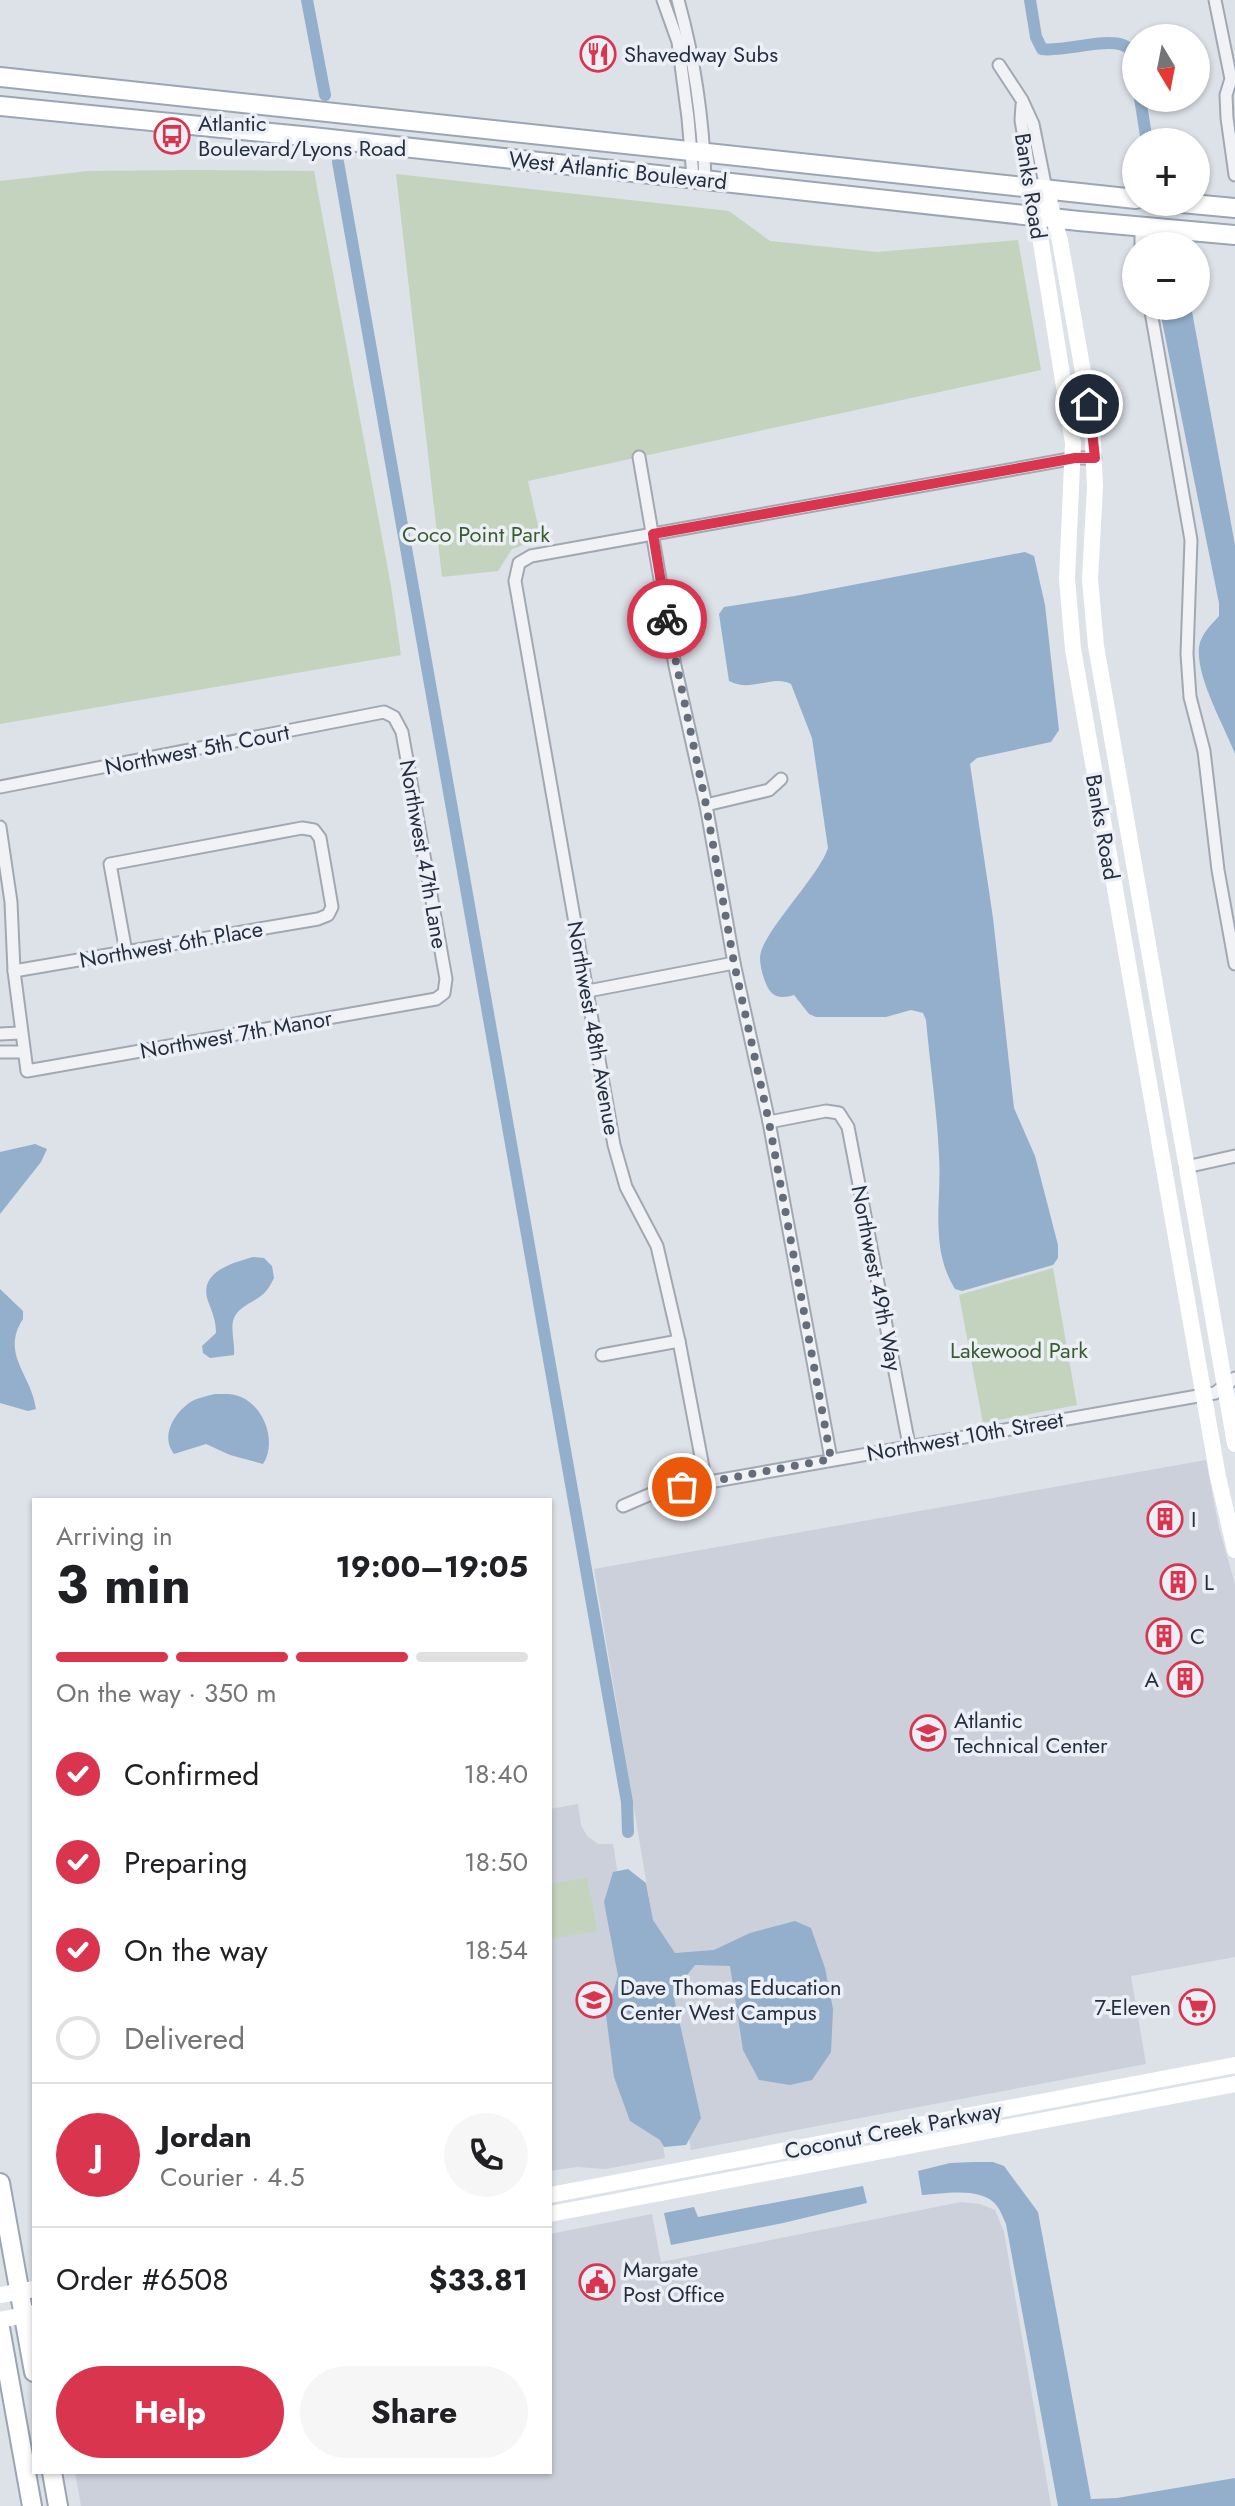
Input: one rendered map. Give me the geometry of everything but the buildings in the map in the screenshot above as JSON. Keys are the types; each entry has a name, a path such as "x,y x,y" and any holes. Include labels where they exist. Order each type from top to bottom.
{"main road":[{"name":"West Atlantic Boulevard","path":"0,77 1122,197"},
{"name":"West Atlantic Boulevard","path":"0,106 1235,235"},
{"path":"378,144 381,117"},
{"path":"1210,206 1235,208"},
{"path":"0,2183 26,2290 32,2349"},
{"path":"0,2328 32,2506"},
{"path":"52,2474 58,2506"}],"street":[{"path":"663,0 678,42 699,178"},
{"path":"678,0 691,44 703,117 697,150"},
{"path":"1215,0 1233,82 1226,95 1235,175"},
{"name":"Banks Road","path":"999,65 1022,100 1021,120 1086,384 1095,458 1090,579 1096,646 1223,1388 1226,1517 1235,1550"},
{"name":"Banks Road","path":"1045,217 1075,458 1068,594 1073,649 1087,733 1235,1444"},
{"path":"1141,226 1141,232"},
{"path":"1152,320 1191,540 1187,654 1190,697 1204,751 1218,870 1235,964"},
{"path":"639,457 675,666 769,1122 831,1459"},
{"path":"653,534 1075,458 1095,458"},
{"name":"Northwest 48th Avenue","path":"653,534 531,556 519,563 515,581 614,1145 626,1187 657,1246 706,1483"},
{"path":"1068,594 1079,628 1091,701 1106,707"},
{"name":"Northwest 5th Court","path":"0,787 384,712 394,717"},
{"name":"Northwest 47th Lane","path":"394,717 402,732 446,979 444,993"},
{"path":"706,805 769,790 781,779"},
{"path":"0,827 11,902 14,971 24,1052 0,1052"},
{"name":"Northwest 6th Place","path":"14,971 126,952 328,915 332,907 320,838 314,830 302,828 110,864 126,952"},
{"path":"588,991 734,963"},
{"name":"Northwest 7th Manor","path":"24,1052 27,1071 436,999 444,993"},
{"path":"0,1034 20,1033"},
{"name":"Northwest 49th Way","path":"769,1122 826,1111 839,1113 848,1127 909,1445"},
{"path":"1186,1167 1235,1156"},
{"path":"602,1355 679,1341"},
{"name":"Northwest 10th Street","path":"623,1506 658,1491 1223,1388"},
{"name":"Coconut Creek Parkway","path":"552,2195 1235,2065"},
{"name":"Coconut Creek Parkway","path":"552,2214 1235,2084"},
{"path":"0,2295 26,2290"},
{"path":"0,2320 29,2314"}],"shaded area":[{"name":"Atlantic Technical Center","path":"1206,1460 1219,1528 1235,1584 1235,1957 1131,1976 1146,2064 691,2150 594,1569"},
{"name":"Dave Thomas Education Center West Campus","path":"578,1804 581,1825 587,1836 598,1844 613,1844 665,2158 605,2169 577,2167 552,2171 552,1809"},
{"path":"961,2202 980,2204 995,2210 1004,2232 1051,2506 81,2506 75,2474 552,2474 552,2234 652,2214 661,2262"}],"green space":[{"path":"88,171 314,171 401,655 0,724 0,181"},
{"name":"Coco Point Park","path":"396,174 729,211 770,241 877,252 1018,240 1041,370 528,481 541,539 512,549 498,571 442,577"},
{"name":"Lakewood Park","path":"1053,1268 1077,1405 983,1423 959,1295"},
{"path":"587,1878 597,1931 552,1939 552,1884"}],"water":[{"path":"1162,320 1194,320 1235,545 1235,754 1206,687 1199,659 1200,642 1219,616 1219,603"},
{"path":"1025,552 1034,556 1045,605 1059,730 1051,742 977,758 970,764 993,918 1014,1108 1035,1156 1058,1245 1058,1258 1053,1265 962,1291 955,1289 947,1273 939,1240 938,1139 923,1013 911,1010 886,1017 816,1017 809,1014 794,995 776,996 765,982 760,958 769,935 828,848 812,738 791,684 777,681 746,685 729,681 719,614 724,607"},
{"path":"35,1144 47,1149 41,1162 0,1214 0,1152"},
{"path":"253,1257 264,1258 272,1266 274,1278 263,1294 235,1316 234,1355 210,1358 203,1353 202,1346 216,1333 206,1291 208,1283 219,1270"},
{"path":"0,1289 23,1311 15,1343 16,1354 36,1409 28,1411 0,1403"},
{"path":"215,1394 238,1396 257,1409 269,1436 263,1464 230,1455 206,1444 174,1454 168,1440 174,1419 192,1401"},
{"path":"628,1869 646,1883 653,1920 675,1953 714,1950 750,1933 795,1921 811,1928 825,1968 833,2009 831,2052 812,2080 790,2085 759,2080 743,2050 730,1966 695,1965 673,1993 701,2118 686,2145 664,2147 660,2140 630,2121 614,2077 606,2015 618,1976 604,1902 613,1872"},
{"path":"993,2162 1004,2166 1038,2212 1091,2499 1117,2498 1235,2478 1235,2506 1058,2506 1006,2224 997,2206 982,2196 972,2193 922,2195 918,2171 950,2163"},
{"path":"863,2186 867,2203 671,2245 664,2213 694,2207 698,2217"}],"waterway":[{"path":"307,0 325,95"},
{"path":"1030,0 1036,37 1042,49 1103,43 1122,45"},
{"path":"1142,112 1145,128"},
{"path":"338,162 627,1802 628,1832"}],"way so far":[{"path":"667,619 706,805 734,963 769,1122 831,1459 682,1487"}],"place":[{"name":"Shavedway Subs","path":"598,54"},
{"name":"Atlantic Boulevard/Lyons Road","path":"172,136"},
{"name":"I","path":"1165,1519"},
{"name":"L","path":"1178,1582"},
{"name":"C","path":"1164,1636"},
{"name":"A","path":"1185,1679"},
{"name":"Atlantic Technical Center","path":"928,1733"},
{"name":"Dave Thomas Education Center West Campus","path":"594,2000"},
{"name":"7-Eleven","path":"1197,2007"},
{"name":"Margate Post Office","path":"597,2282"}],"route":[{"path":"667,619 653,534 1075,458 1095,458 1089,404"}]}
